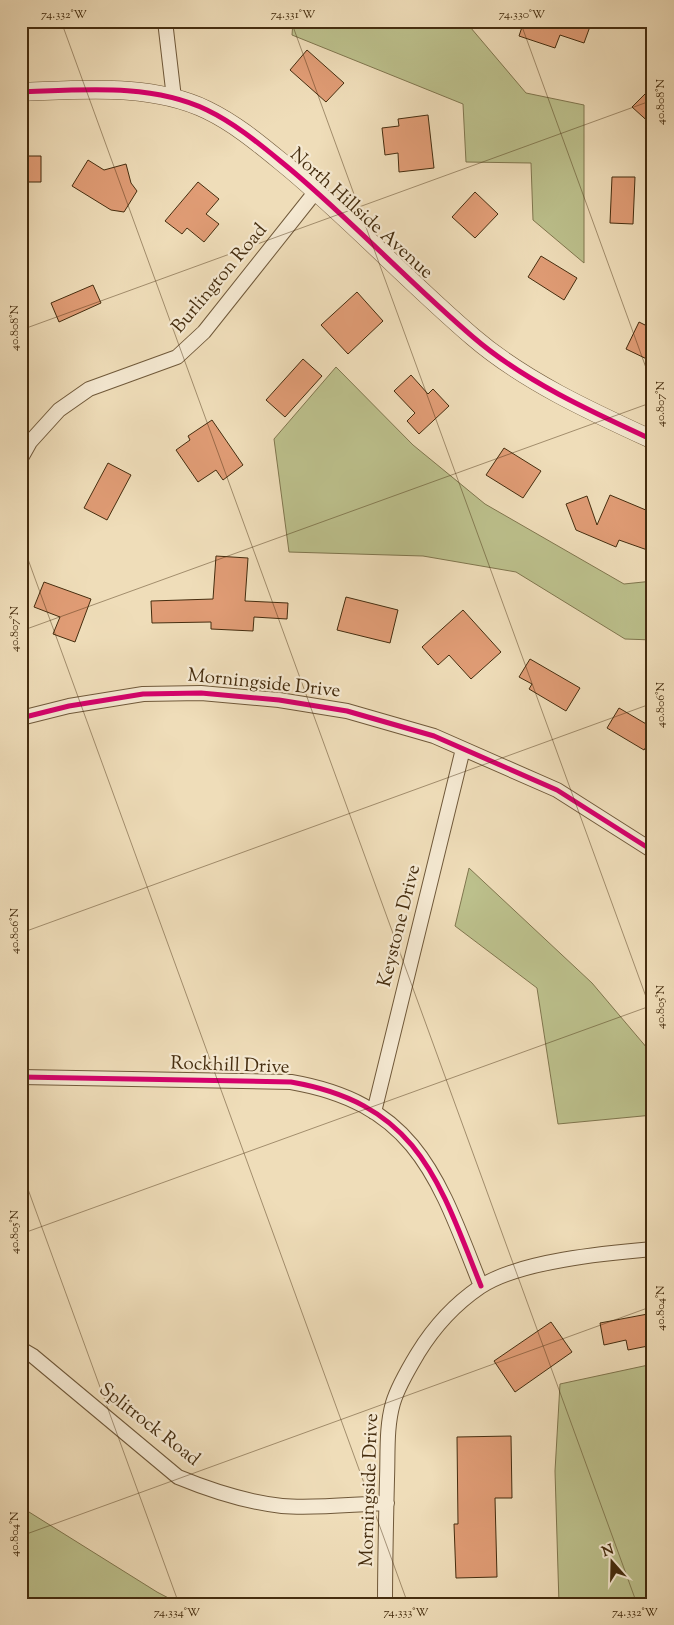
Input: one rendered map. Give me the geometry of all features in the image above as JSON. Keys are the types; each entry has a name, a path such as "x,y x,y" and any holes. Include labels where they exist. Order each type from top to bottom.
{"street":[{"path":"165,21 174,98"},
{"name":"North Hillside Avenue","path":"21,92 131,91 174,98 207,110 244,130 316,192 474,338 540,384 600,416 653,440"},
{"name":"Burlington Road","path":"21,458 30,442 59,410 89,389 177,357 204,332 316,192"},
{"name":"Morningside Drive","path":"21,718 69,706 143,694 201,693 280,700 347,711 434,736 557,790 653,851"},
{"name":"Keystone Drive","path":"374,1112 463,748"},
{"name":"Rockhill Drive","path":"21,1077 291,1082 330,1091 374,1112 413,1146 436,1179 481,1286"},
{"name":"Morningside Drive","path":"385,1604 388,1435 393,1403 410,1365 430,1334 455,1307 481,1286 518,1270 593,1254 653,1249"},
{"name":"Splitrock Road","path":"21,1350 33,1356 178,1477 205,1489 243,1499 284,1506 387,1503"}],"green space":[{"path":"293,21 465,21 526,93 584,105 584,263 533,220 531,163 466,162 463,104 292,35"},
{"path":"336,367 413,445 485,504 624,584 653,581 653,640 625,639 516,572 423,556 289,552 274,439"},
{"path":"469,868 592,983 653,1055 653,1115 558,1124 537,988 455,926"},
{"path":"653,1364 653,1604 559,1604 555,1471 560,1384"},
{"path":"21,1507 157,1592 180,1604 21,1604"}],"building":[{"path":"524,21 592,21 584,43 560,35 555,48 519,36"},
{"path":"307,50 344,83 326,102 290,70"},
{"path":"653,86 653,126 632,107"},
{"path":"428,115 434,168 399,172 398,153 385,155 382,128 399,126 398,119"},
{"path":"21,156 41,156 41,182 21,182"},
{"path":"88,160 104,170 126,164 131,183 137,191 124,212 111,210 72,186"},
{"path":"612,177 635,177 633,224 610,223"},
{"path":"198,182 219,199 206,214 219,224 204,242 187,228 182,234 165,221"},
{"path":"475,192 498,214 475,238 452,217"},
{"path":"541,256 577,278 564,300 528,277"},
{"path":"93,285 101,303 59,322 51,303"},
{"path":"357,292 383,321 348,354 321,325"},
{"path":"639,322 653,329 653,362 626,349"},
{"path":"303,359 322,376 285,417 266,400"},
{"path":"411,375 428,394 433,389 449,406 419,434 407,421 415,413 394,391"},
{"path":"212,420 243,465 223,480 216,470 198,482 176,450 190,440 188,436"},
{"path":"504,448 541,471 523,498 486,475"},
{"path":"108,463 131,475 107,520 84,508"},
{"path":"610,495 653,513 653,552 619,540 616,547 576,530 566,504 587,496 597,525"},
{"path":"216,556 248,558 245,601 288,603 287,619 254,617 253,631 211,629 211,622 152,623 151,601 213,599"},
{"path":"44,582 91,599 75,642 53,634 60,617 34,607"},
{"path":"346,597 398,610 390,643 337,630"},
{"path":"463,610 501,652 471,679 449,655 438,665 422,647"},
{"path":"530,659 580,688 566,711 529,689 532,684 519,677"},
{"path":"619,708 653,728 653,736 644,750 607,728"},
{"path":"653,1313 653,1345 628,1350 626,1340 604,1345 600,1323"},
{"path":"551,1322 572,1352 515,1392 494,1361"},
{"path":"511,1436 512,1498 495,1498 497,1577 456,1578 454,1524 458,1524 457,1437"}],"cycle path":[{"path":"21,92 92,90 140,92 185,101 229,122 290,169 473,337 493,353 536,382 653,440"},
{"path":"21,718 69,706 143,694 201,693 279,700 347,711 434,736 557,790 653,851"},
{"path":"21,1077 291,1082 334,1093 368,1108 396,1129 418,1153 436,1181 481,1286"}]}
